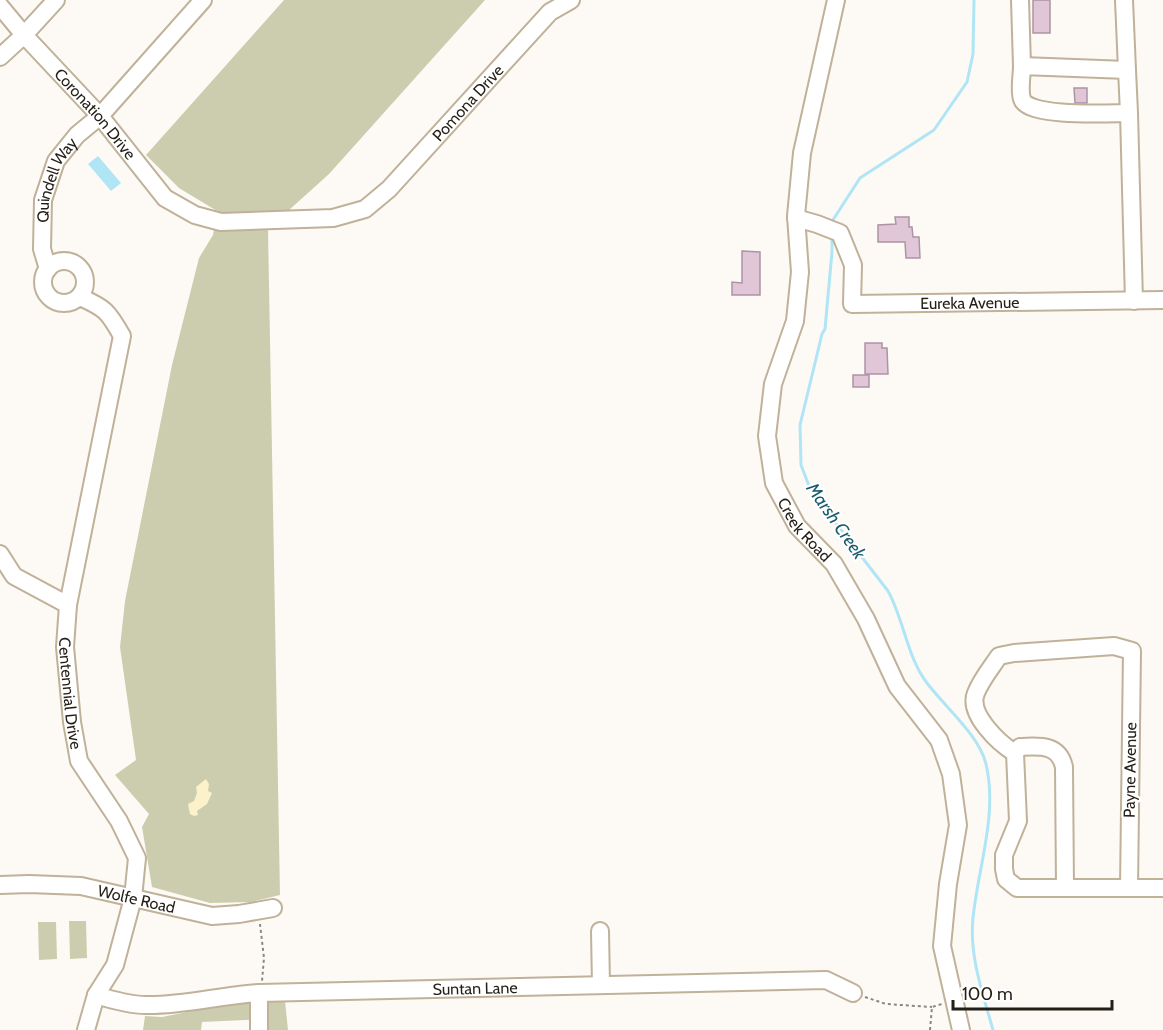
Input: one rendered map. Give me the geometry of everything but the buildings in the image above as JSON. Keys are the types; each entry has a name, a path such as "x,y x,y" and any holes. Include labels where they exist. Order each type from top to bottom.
{"street":[{"path":"0,57 56,0"},
{"name":"Quindell Way","path":"80,297 66,303 58,302 46,292 44,284 48,269 42,249 43,200 56,161 77,135 100,116 203,0"},
{"name":"Pomona Drive","path":"365,209 389,189 550,12 571,0"},
{"name":"Creek Road","path":"836,0 802,153 796,218 800,272 795,321 773,384 767,436 774,483 797,526 834,564 866,619 897,686 939,740 951,774 958,825 948,884 942,946 961,1030"},
{"path":"1020,0 1022,99 1028,107 1044,112 1129,113"},
{"path":"1125,0 1134,301"},
{"name":"Coronation Drive","path":"0,6 100,116 165,198 195,214 221,222 333,218 365,209"},
{"path":"1023,66 1127,70"},
{"name":"Eureka Avenue","path":"796,218 833,230 853,265 852,304 1163,300"},
{"path":"48,269 63,262 78,267 85,281 80,297"},
{"name":"Centennial Drive","path":"80,297 101,307 110,315 122,336 68,605 65,647 72,722 79,761 119,821 137,858 133,898 114,965 96,995 86,1030"},
{"path":"0,554 14,576 68,605"},
{"name":"Payne Avenue","path":"1015,753 1000,744 982,721 975,706 975,695 999,656 1114,646 1132,651 1129,888"},
{"path":"1065,888 1064,767 1061,757 1052,749 1020,747 1015,753 1018,821 1004,855 1006,879 1017,888 1065,888 1163,888"},
{"name":"Wolfe Road","path":"0,885 81,886 212,916 239,915 266,909"},
{"path":"600,931 602,985"},
{"name":"Suntan Lane","path":"96,995 125,1003 147,1005 229,994 826,980 853,993"},
{"path":"259,1030 261,993"}],"path":[{"path":"261,993 266,909"},
{"path":"853,993 886,1004 932,1006 954,1001"},
{"path":"930,1030 932,1006"}],"green space":[{"path":"284,0 485,0 329,174 268,229 280,895 251,902 210,903 152,887 142,827 149,814 115,775 136,760 120,647 125,601 172,365 199,258 213,235 217,211 179,188 146,155"},
{"path":"69,921 86,921 87,958 70,959"},
{"path":"38,922 56,922 57,959 39,960"},
{"path":"285,1001 288,1030 265,1030 264,1019 202,1022 201,1030 143,1030 145,1016 162,1017 236,1002"}],"sand":[{"path":"206,779 209,784 208,791 212,793 207,804 197,811 198,815 194,816 190,814 188,804 194,801 197,793 196,787"}],"water":[{"path":"98,156 121,183 111,191 88,164"}],"waterway":[{"name":"Marsh Creek","path":"831,223 860,178 934,130 967,82 973,54 974,0"},
{"name":"Marsh Creek","path":"832,236 825,329 800,425 801,465 811,491 888,591 920,673 969,732 986,764 990,802 972,932 975,961 993,1030"}]}
